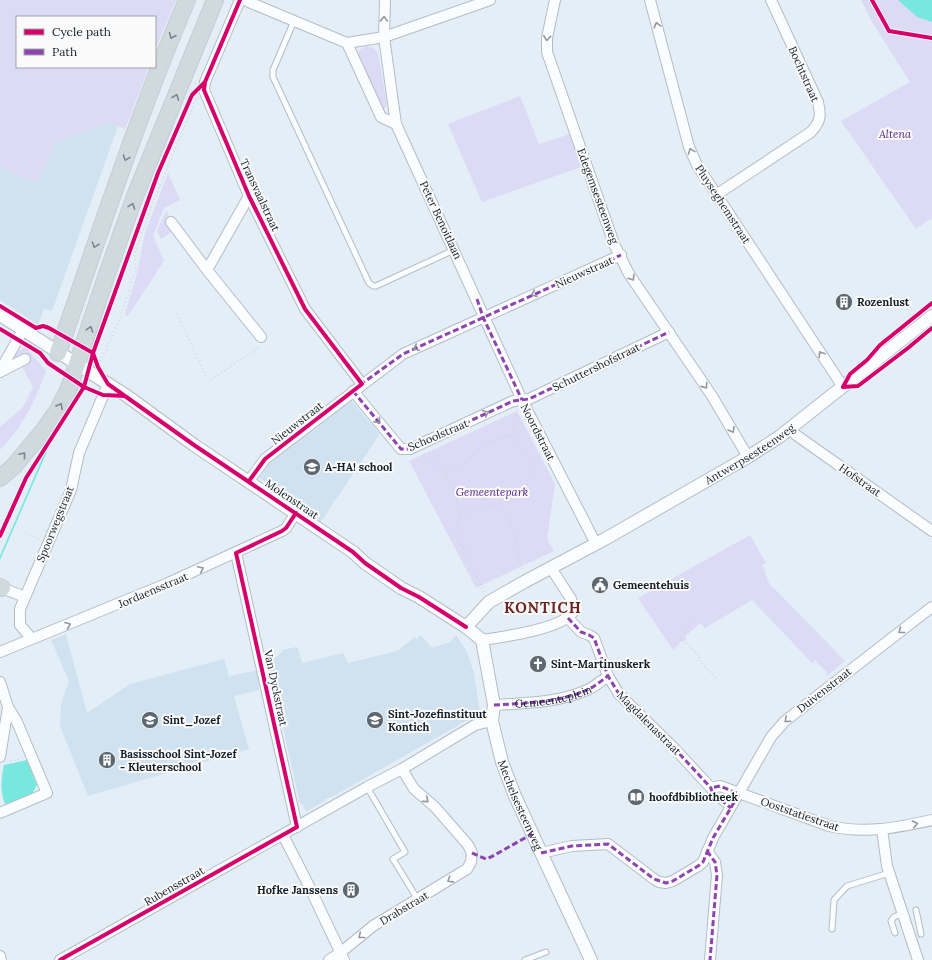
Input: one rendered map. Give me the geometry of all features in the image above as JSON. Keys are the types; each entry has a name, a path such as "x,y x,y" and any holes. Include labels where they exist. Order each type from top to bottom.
{"highway":[{"path":"58,353 110,201 158,72 188,0"},
{"path":"0,478 16,463 51,420 69,388 78,366 106,277 136,196 215,0"}],"street":[{"path":"205,86 240,0"},
{"path":"244,0 346,43 384,37 490,0"},
{"name":"Peter Benoitlaan","path":"385,0 384,37 396,124 483,317"},
{"name":"Edegemsesteenweg","path":"555,0 546,40 548,57 612,239 629,274 712,396 748,457"},
{"name":"Pluyseghemstraat","path":"650,0 689,147 697,165 842,387"},
{"name":"Bochtstraat","path":"716,195 811,132 820,121 818,102 771,0"},
{"path":"346,43 381,117 396,124"},
{"name":"Transvaalstraat","path":"205,86 249,196 306,309 362,384"},
{"name":"Transvaalstraat","path":"208,270 249,196"},
{"path":"172,222 261,337"},
{"name":"Nieuwstraat","path":"249,481 265,459 403,354 620,255"},
{"path":"0,315 78,366"},
{"name":"Antwerpsesteenweg","path":"551,568 748,457 790,429 932,316"},
{"name":"Noordstraat","path":"483,317 522,400 596,544"},
{"path":"0,371 23,330"},
{"name":"Schuttershofstraat","path":"522,400 529,399 669,332"},
{"path":"0,371 25,359"},
{"name":"Molenstraat","path":"78,366 108,384 194,445 353,552 365,563 401,588 419,596 466,627"},
{"name":"Spoorwegstraat","path":"32,639 20,625 20,609 70,490 79,453 108,384"},
{"name":"Schoolstraat","path":"353,391 401,449 410,449 513,401 522,400"},
{"name":"Hofstraat","path":"790,429 796,435 932,531"},
{"name":"Jordaensstraat","path":"0,652 133,598 236,553 282,531 286,528 296,513"},
{"name":"Van Dyckstraat","path":"236,553 297,827"},
{"path":"551,568 571,599 573,612 568,618 558,623 519,634 482,640 466,627 489,602 524,582 551,568"},
{"path":"1,588 24,598"},
{"name":"Duivenstraat","path":"541,853 572,846 608,844 654,880 666,883 673,881 698,866 703,862 713,838 771,737 785,721 932,607"},
{"name":"Magdalenastraat","path":"568,618 581,632 594,638 608,676 618,694 675,749 712,788 712,793 731,808"},
{"name":"Mechelsesteenweg","path":"482,640 494,705 492,721 502,762 515,796 578,936 591,960"},
{"name":"Gemeenteplein","path":"494,705 549,701 578,694 593,687 608,676"},
{"path":"0,682 8,707 17,722 47,793 0,813"},
{"path":"3,759 8,707"},
{"name":"Rubensstraat","path":"60,960 283,835 367,786 402,769 475,725 492,721"},
{"name":"Drabstraat","path":"329,960 342,956 373,926 467,869 471,862 472,853 453,827 435,807 414,789 402,769"},
{"path":"712,788 720,786 739,794"},
{"name":"Ooststatiestraat","path":"739,794 829,826 854,830 882,829 932,820"},
{"path":"882,829 886,863 918,960"},
{"path":"283,835 342,956"},
{"path":"707,852 715,862 717,875 710,960"},
{"path":"0,956 1,960"}],"lane":[{"path":"294,21 273,70 273,77 369,283 376,286 454,250"},
{"path":"367,786 405,852 394,859 418,900"},
{"path":"832,929 834,900 847,886 892,880"},
{"path":"916,910 921,934"},
{"path":"895,933 891,923 892,919 903,913"},
{"path":"525,960 546,952"}],"path":[{"path":"98,367 130,292 132,277 136,268 135,252 152,205 197,98 205,86"},
{"path":"189,102 192,95 205,86"},
{"path":"128,256 147,203"},
{"path":"176,314 207,378"},
{"path":"211,380 265,343 261,337"},
{"path":"83,348 93,353 98,367 108,384"},
{"path":"510,435 522,400"},
{"path":"445,475 463,465 482,445 510,435"},
{"path":"460,516 495,504 526,490 531,460 510,435"},
{"path":"417,446 445,475 455,494 460,516 455,531 489,602"},
{"path":"455,494 473,494 495,504 508,517 516,540 524,582"},
{"path":"26,533 48,543"},
{"path":"695,621 679,636 700,657 698,659 717,680"},
{"path":"3,759 31,756"}],"shaded area":[{"path":"898,0 932,0 932,22 917,17"},
{"path":"107,122 118,126 52,311 44,309 38,325 0,300 0,167 37,182 56,142"},
{"name":"A-HA! school","path":"350,399 380,434 320,523 260,478 274,456"},
{"path":"48,445 49,447 0,560 0,556"},
{"name":"Sint_Jozef","path":"66,634 87,713 130,684 224,659 229,676 258,670 259,690 234,696 249,749 88,796 60,726 61,704 69,681 51,640"},
{"name":"Sint-Jozefinstituut Kontich","path":"421,635 432,648 450,642 456,635 467,652 474,673 480,713 332,797 325,799 325,801 307,811 305,810 303,804 300,804 268,659 279,656 279,653 282,652 282,650 296,647 298,648 302,663 343,653 348,663 397,651 415,637 417,639"},
{"path":"27,760 37,785 31,796 5,804 2,795 2,775 4,765"}],"green space":[{"path":"0,0 176,0 156,48 156,16 16,16 16,68 149,68 125,129 107,122 56,142 37,182 0,167"},
{"name":"Altena","path":"861,0 932,0 932,218 916,229 841,121 910,82 872,22"},
{"path":"365,47 372,48 378,53 387,104 384,109 382,109 359,56 359,50"},
{"path":"520,96 539,144 570,134 581,167 482,202 448,124"},
{"path":"168,173 180,200 164,208 153,236 164,261 128,316 125,314 137,273 145,233"},
{"path":"167,211 173,231 161,239 157,231"},
{"path":"25,346 46,371 28,413 22,423 0,450 0,427 23,407 33,387 21,365 28,361 23,354 11,360 14,355"},
{"name":"Gemeentepark","path":"517,411 555,484 547,539 554,551 476,588 409,461"},
{"path":"750,535 766,563 762,565 771,587 773,587 845,661 827,676 826,671 816,662 816,659 813,664 752,600 705,628 700,623 685,637 687,639 682,641 673,650 638,598"}],"marked path":[{"path":"360,385 403,354 621,255"},
{"path":"477,299 483,317 522,400"},
{"path":"353,391 401,449 410,449 513,401 529,399 669,332"},
{"path":"568,618 581,632 594,638 608,676 619,694 675,749 711,788 712,793 731,808"},
{"path":"494,705 541,702 565,698 590,689 608,676"},
{"path":"541,853 572,846 608,844 654,879 666,883 673,881 703,862 713,838 739,794 720,786 711,788"},
{"path":"472,853 486,859 532,834"},
{"path":"707,851 715,862 717,875 710,960"}],"cycle path":[{"path":"240,0 205,82 204,90 249,196 305,309 362,384 265,459 249,481"},
{"path":"872,0 889,31 932,38"},
{"path":"0,536 26,478 84,387 93,353 158,173 192,95 205,82"},
{"path":"843,387 850,374 867,360 880,345 932,303"},
{"path":"0,306 36,328 43,326 49,328 93,353 98,367 108,384 194,445 353,552 365,563 401,588 419,597 466,627"},
{"path":"843,387 858,386 932,328"},
{"path":"0,329 40,353 48,363 84,387 103,395 125,396"},
{"path":"60,960 297,827 236,553 282,531 286,528 296,513"}],"place":[{"name":"Rozenlust","path":"844,302"},
{"name":"A-HA! school","path":"312,467"},
{"name":"Gemeentehuis","path":"600,585"},
{"name":"Sint-Martinuskerk","path":"538,664"},
{"name":"Sint_Jozef","path":"150,720"},
{"name":"Sint-Jozefinstituut Kontich","path":"375,720"},
{"name":"Basisschool Sint-Jozef - Kleuterschool","path":"107,760"},
{"name":"hoofdbibliotheek","path":"636,797"},
{"name":"Hofke Janssens","path":"351,890"}],"district":[{"name":"KONTICH","path":"543,608"}]}
